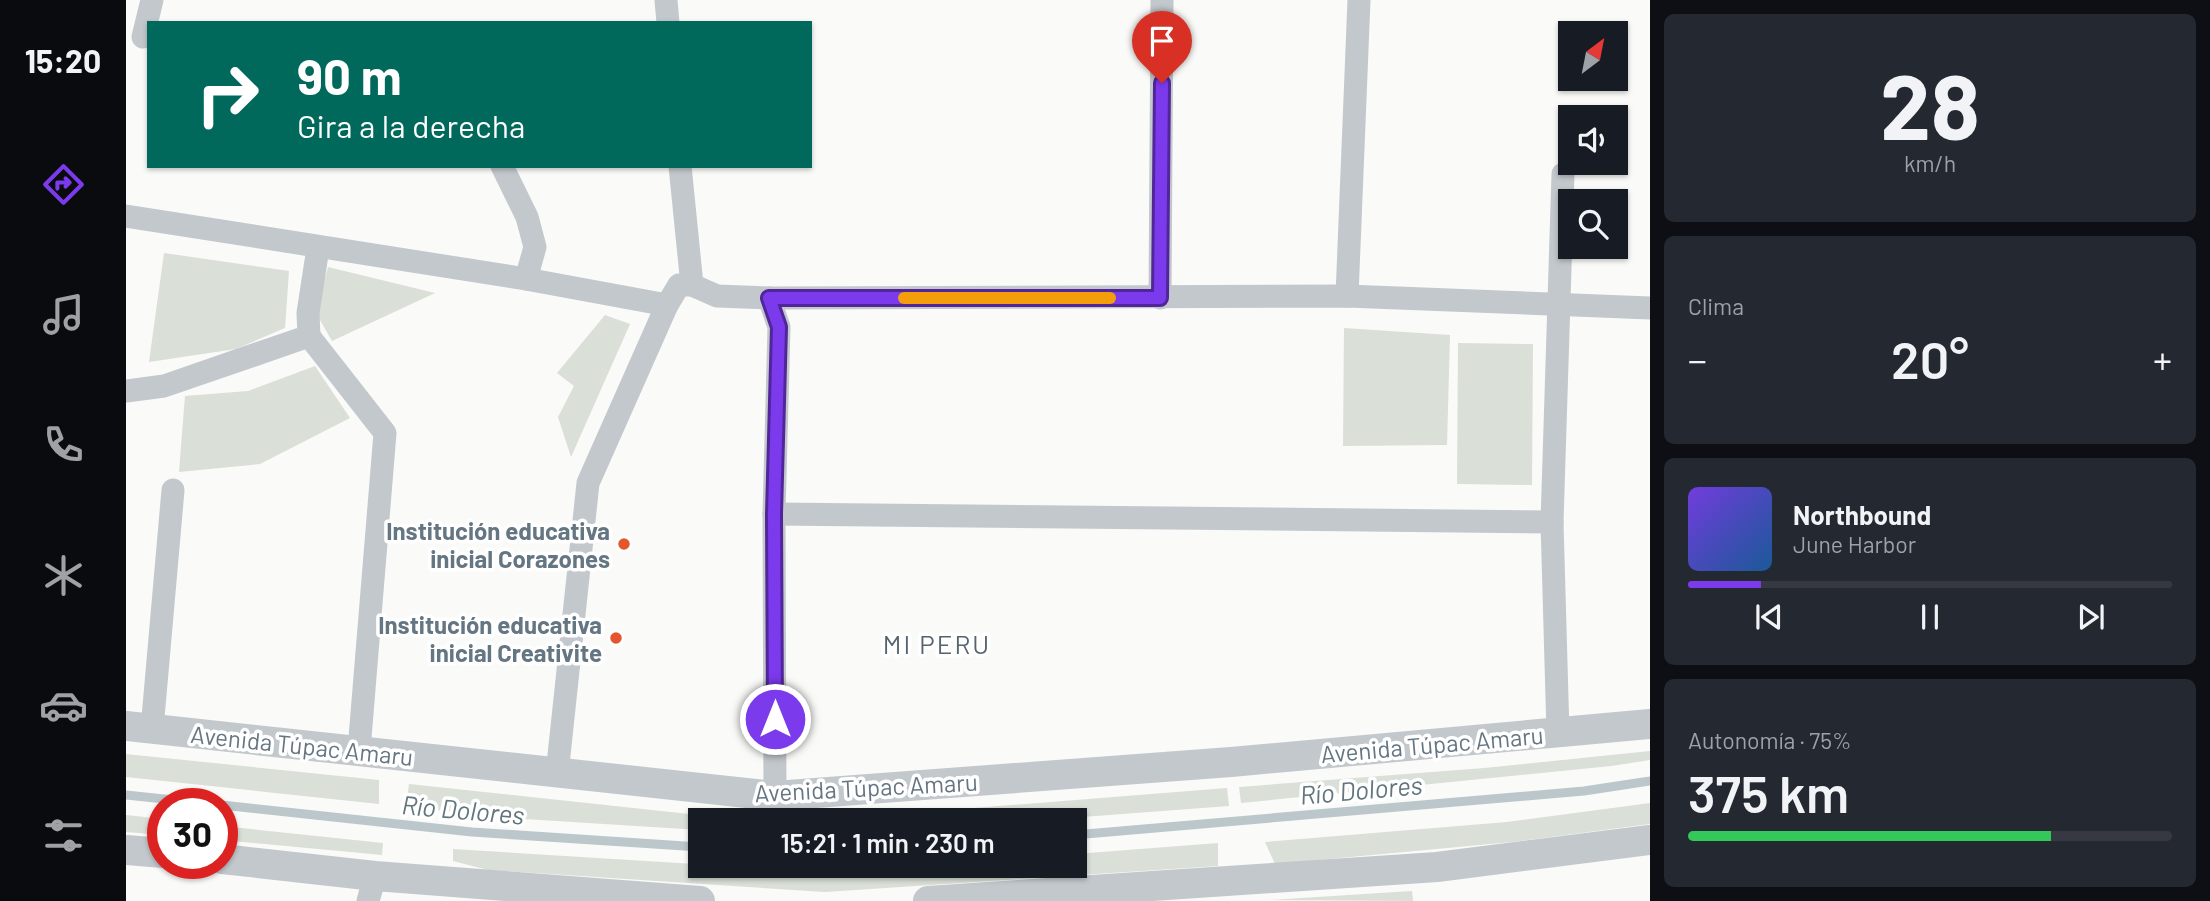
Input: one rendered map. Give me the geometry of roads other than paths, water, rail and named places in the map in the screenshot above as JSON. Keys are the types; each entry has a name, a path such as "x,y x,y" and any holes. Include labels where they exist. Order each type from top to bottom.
{"street":[{"path":"139,37 152,0"},
{"path":"666,0 668,21"},
{"path":"1160,298 1162,0"},
{"path":"1347,296 1359,0"},
{"path":"503,168 527,217 535,247 526,279"},
{"path":"680,168 692,285"},
{"path":"1558,733 1552,522 1563,175"},
{"path":"126,216 526,279 667,305"},
{"path":"318,248 308,313 309,336 385,433 359,750"},
{"path":"558,774 587,484 667,305 679,285 692,285 717,296 769,298 1347,296 1650,308"},
{"path":"769,298 779,327 774,514 775,796"},
{"path":"126,391 164,386 309,336"},
{"path":"139,728 173,490"},
{"path":"774,514 1552,522"},
{"name":"Avenida Túpac Amaru","path":"139,728 775,796 1231,762 1650,724"},
{"path":"928,901 1234,891 1650,840"},
{"path":"126,850 147,852"},
{"path":"238,862 371,889 700,901"}],"waterway":[{"name":"Río Dolores","path":"1087,834 1584,791 1650,781"},
{"name":"Río Dolores","path":"126,795 147,797"},
{"name":"Río Dolores","path":"238,807 472,832 688,846"}],"place":[{"name":"Institución educativa inicial Corazones","path":"624,544"},
{"name":"Institución educativa inicial Creativite","path":"616,638"}],"district":[{"name":"MI PERU","path":"937,643"}]}
